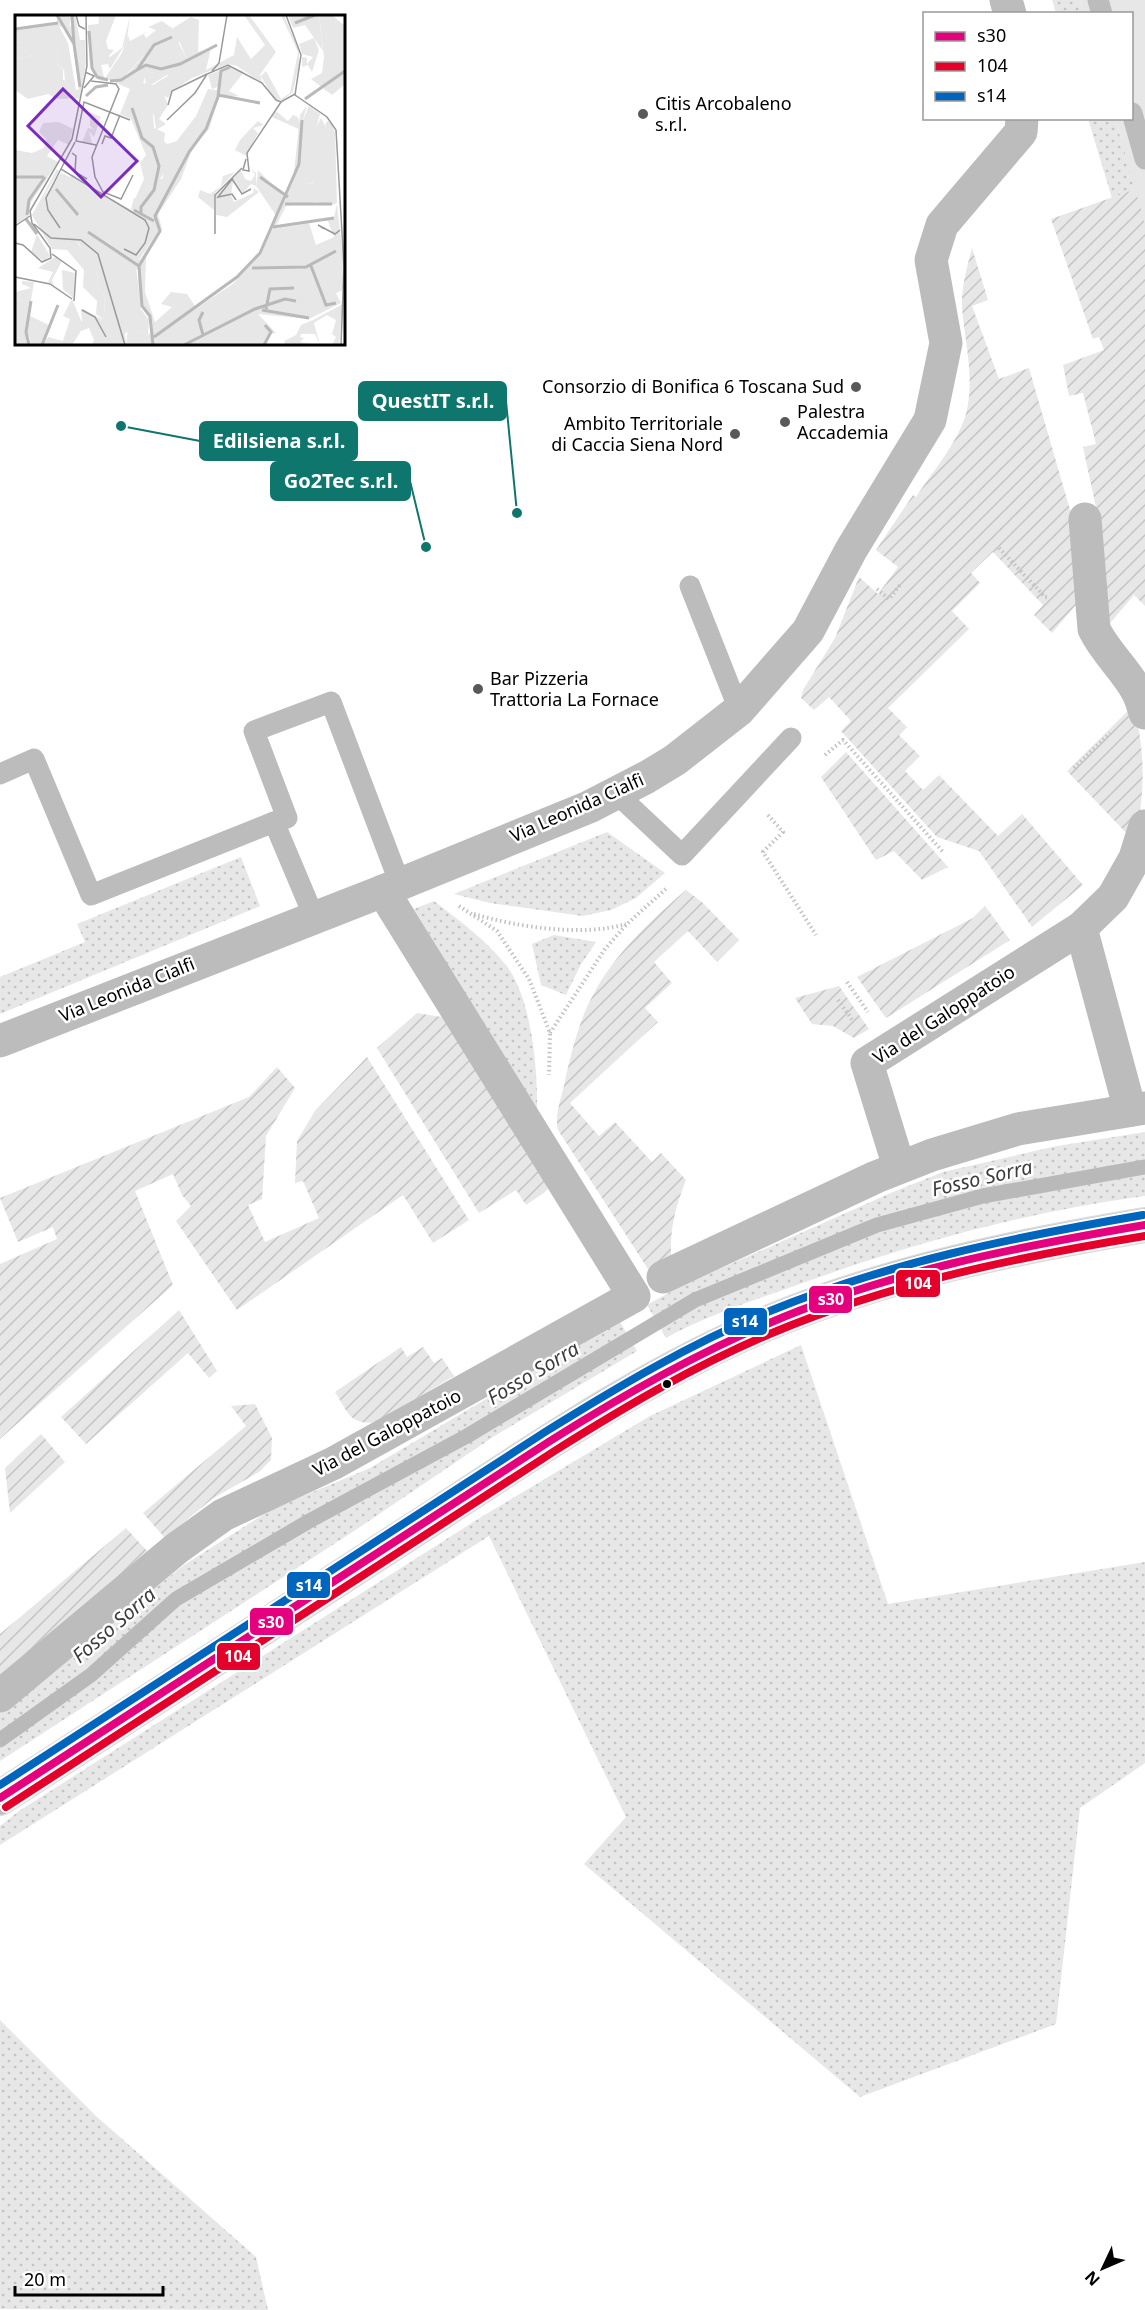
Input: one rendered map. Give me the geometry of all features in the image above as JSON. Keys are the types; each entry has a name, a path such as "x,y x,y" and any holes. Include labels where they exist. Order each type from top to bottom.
{"street":[{"name":"Via Leonida Cialfi","path":"0,1041 391,888 617,794 675,760 739,710 808,631 851,550 930,420 946,343 931,260 942,225 1021,132 1022,120"},
{"path":"1085,519 1094,629 1101,645 1118,663 1138,692 1145,714"},
{"name":"Via del Galoppatoio","path":"899,1167 867,1063 1081,928 1113,897 1136,858 1145,826"},
{"name":"Via del Galoppatoio","path":"0,1696 177,1548 223,1515 334,1463 634,1296 391,888"},
{"path":"663,1277 899,1167 1001,1133 1138,1109 1081,928"},
{"path":"0,1798 562,1434 631,1392 720,1344 770,1322 884,1282 1062,1239 1145,1225"}],"lane":[{"path":"1133,120 1145,159"},
{"path":"690,586 739,710"},
{"path":"0,774 34,759 91,896 287,818 254,731 331,702 391,888"},
{"path":"617,794 682,855 791,738"},
{"path":"274,822 314,917"}],"path":[{"path":"999,548 1045,597 1091,592"},
{"path":"880,591 889,599 900,585"},
{"path":"1074,768 1115,728"},
{"path":"791,738 816,764 843,740 944,853"},
{"path":"777,837 762,852 816,935"},
{"path":"550,1033 606,949 627,924 670,885"},
{"path":"458,906 496,931 529,979 550,1033 549,1077"},
{"path":"468,912 502,923 546,928 606,930 627,924"}],"shaded area":[{"path":"1052,0 1080,0 1084,12 1056,12"},
{"path":"1080,0 1145,0 1145,223 1115,120 1133,120 1133,12 1084,12"},
{"path":"1088,120 1115,120 1136,189 1112,198"},
{"path":"1136,189 1145,223 1145,606 1134,595 1105,629 1098,517 1083,447 1096,444 1083,393 1069,396 1063,365 1104,350 1099,337 1093,339 1051,219"},
{"path":"972,248 988,300 972,306 999,379 1029,368 1073,520 1082,598 1052,633 1034,615 1043,605 993,552 971,573 980,583 952,611 969,629 888,708 907,727 899,735 920,756 905,771 923,790 939,775 998,836 1022,814 1083,885 1032,927 979,851 937,837 841,731 851,721 829,697 814,710 801,698 803,690 835,638 859,577 878,594 898,567 876,550 913,495 916,497 944,457 962,425 970,388 962,300"},
{"path":"1133,706 1141,745 1142,785 1140,811 1131,838 1067,771"},
{"path":"846,752 948,867 922,880 894,851 876,860 821,777"},
{"path":"607,832 665,873 636,898 611,910 583,916 490,903 454,894"},
{"path":"241,857 260,906 0,1014 0,977 85,942 77,924"},
{"path":"686,890 703,903 739,940 717,962 688,931 654,962 672,983 645,1008 658,1022 570,1103 599,1136 615,1122 652,1162 661,1153 686,1180 674,1217 671,1255 648,1269 558,1130 557,1118 583,1016 601,981 622,952 646,926"},
{"path":"434,901 490,947 515,979 522,996 532,1036 537,1112 414,909"},
{"path":"985,906 1010,940 886,1018 857,977 973,918"},
{"path":"554,935 596,942 580,966 566,995 541,985 532,944"},
{"path":"839,986 869,1029 854,1038 833,1026 812,1024 795,998"},
{"path":"417,1013 448,1018 551,1185 526,1205 516,1190 479,1213 377,1048"},
{"path":"367,1057 469,1220 433,1243 403,1195 237,1310 176,1221 191,1206 182,1195 173,1174 135,1191 173,1285 0,1439 0,1264 57,1239 53,1227 18,1242 0,1198 249,1097 277,1067 295,1088 266,1136 262,1199 248,1205 265,1242 319,1218 303,1181 295,1183 297,1141 315,1111"},
{"path":"1145,1132 1145,1196 1012,1220 925,1243 839,1270 747,1303 698,1322 666,1338 647,1305 679,1287 943,1172 1057,1146"},
{"path":"179,1310 217,1371 209,1378 188,1353 86,1444 61,1417"},
{"path":"619,1320 637,1351 493,1437 357,1529 0,1761 0,1711 184,1565 272,1509 370,1468"},
{"path":"801,1345 888,1604 1145,1562 1145,1763 1080,1808 1056,2024 860,2097 584,1864 626,1817 489,1536 0,1845 0,1826 19,1811 478,1519 650,1416"},
{"path":"401,1347 407,1357 423,1347 434,1363 442,1358 454,1376 376,1422 360,1422 350,1416 335,1392"},
{"path":"255,1404 272,1438 271,1460 259,1472 212,1499 165,1538 143,1513 246,1426 231,1406"},
{"path":"41,1434 65,1462 10,1513 5,1468"},
{"path":"126,1528 148,1552 0,1675 0,1634"},
{"path":"0,2020 96,2116 256,2257 268,2310 0,2309"}],"waterway":[{"name":"Fosso Sorra","path":"0,1740 91,1675 176,1599 311,1520 467,1436 695,1300 877,1225 983,1196 1145,1167"}],"transit line":[{"name":"s14","path":"0,1785 545,1432 626,1383 736,1325 811,1295 904,1266 999,1242 1143,1215"},
{"name":"s30","path":"0,1798 550,1441 683,1363 767,1324 859,1290 1001,1252 1145,1225"},
{"name":"104","path":"6,1807 556,1450 689,1372 744,1345 817,1315 909,1286 1050,1253 1145,1236"}],"place":[{"name":"Citis Arcobaleno s.r.l.","path":"643,114"},
{"name":"Consorzio di Bonifica 6 Toscana Sud","path":"856,387"},
{"name":"Palestra Accademia","path":"785,422"},
{"name":"Edilsiena s.r.l.","path":"121,426"},
{"name":"Ambito Territoriale di Caccia Siena Nord","path":"735,434"},
{"name":"QuestIT s.r.l.","path":"517,513"},
{"name":"Go2Tec s.r.l.","path":"426,547"},
{"name":"Bar Pizzeria Trattoria La Fornace","path":"478,689"}]}
